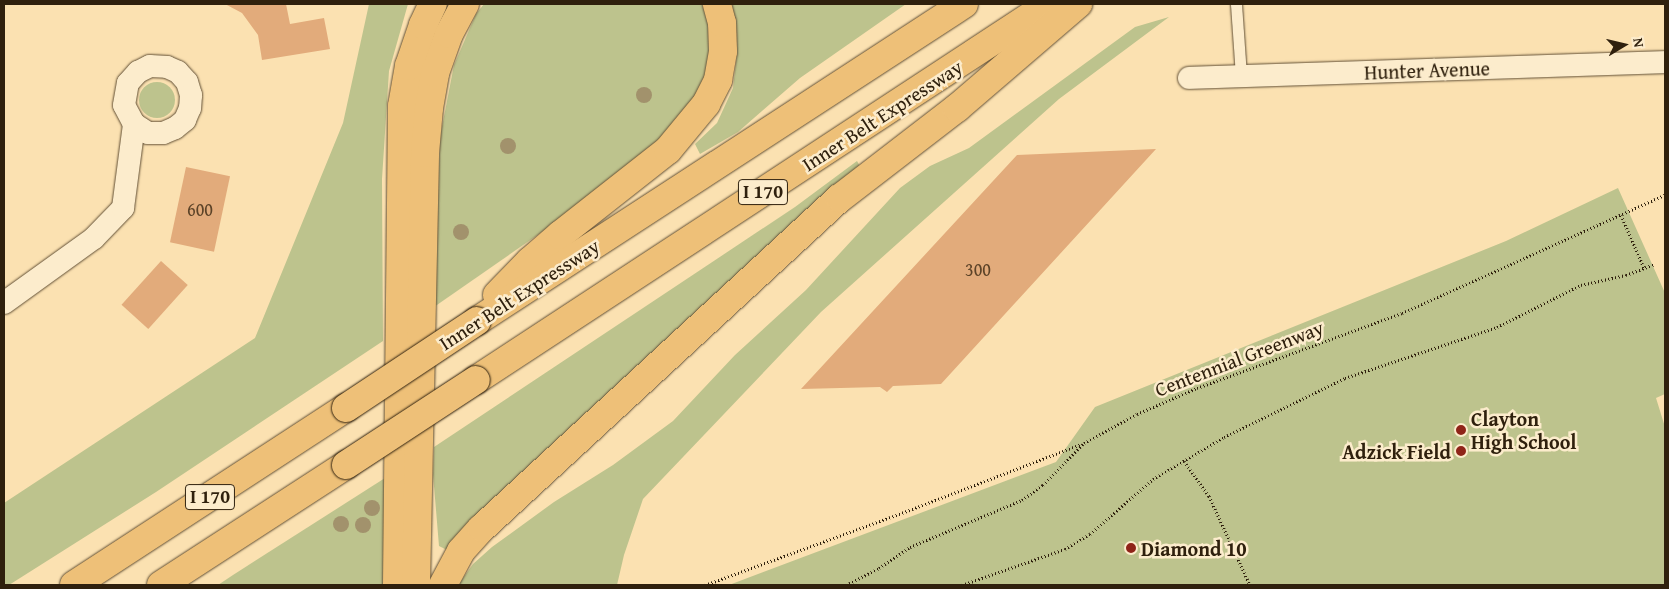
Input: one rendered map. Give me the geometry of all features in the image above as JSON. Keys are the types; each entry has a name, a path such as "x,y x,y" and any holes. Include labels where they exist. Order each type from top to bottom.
{"highway":[{"path":"396,585 402,106 409,66 423,25 433,4"},
{"path":"416,585 425,153 429,108 436,72 449,34 465,4"},
{"path":"476,321 500,292 530,261 668,150 697,117 706,104 719,73 723,50 722,23 717,4"},
{"name":"Inner Belt Expressway","path":"74,585 964,4"},
{"name":"Inner Belt Expressway","path":"161,585 1049,4"},
{"path":"443,585 461,551 482,528 825,211 956,108 1078,4"}],"street":[{"name":"Hunter Avenue","path":"1189,78 1665,62"},
{"path":"4,303 94,238 123,208 134,124"}],"lane":[{"path":"1236,4 1241,76"}],"path":[{"name":"Centennial Greenway","path":"846,585 879,568 910,547 1022,500 1042,485 1084,443 1137,414 1197,388 1402,313 1665,195"},
{"path":"1620,215 1644,268"},
{"path":"962,585 1065,549 1090,534 1153,479 1184,460 1224,437 1345,378 1497,327 1587,284 1626,276 1654,264"},
{"path":"705,585 899,514 1084,443"},
{"path":"1184,460 1209,496 1250,585"}],"green space":[{"path":"369,4 408,4 389,71 382,179 383,341 156,492 9,585 4,585 4,503 255,338 343,123"},
{"path":"484,4 702,4 709,25 710,55 701,88 688,117 627,173 434,307 440,137 454,65 476,14"},
{"path":"732,4 906,4 800,78 738,132 700,154 695,144 717,123 733,88 737,53"},
{"path":"1169,17 1059,99 821,312 643,499 624,555 617,585 458,585 473,564 492,547 554,502 613,465 673,421 735,355 806,290 900,188 930,166 969,148 1135,27"},
{"path":"157,82 164,83 170,87 174,93 174,107 170,113 164,117 157,118 150,117 144,113 140,107 139,100 140,93 144,87 150,83"},
{"path":"857,161 861,168 449,551 439,546 433,474 434,447 795,207"},
{"path":"1618,188 1665,293 1665,394 1656,398 1665,427 1665,585 729,585 1056,462 1095,407 1506,241"},
{"path":"385,478 385,585 218,585 233,575"}],"building":[{"path":"225,4 286,4 290,24 324,18 330,49 262,60 258,35 242,13"},
{"path":"1156,149 941,384 893,386 887,392 880,387 801,389 1017,155"},
{"path":"186,167 230,176 214,252 170,242"},
{"path":"161,261 188,285 148,329 122,305"}],"place":[{"name":"Clayton High School","path":"1461,430"},
{"name":"Adzick Field","path":"1461,451"},
{"name":"Diamond 10","path":"1131,548"}]}
